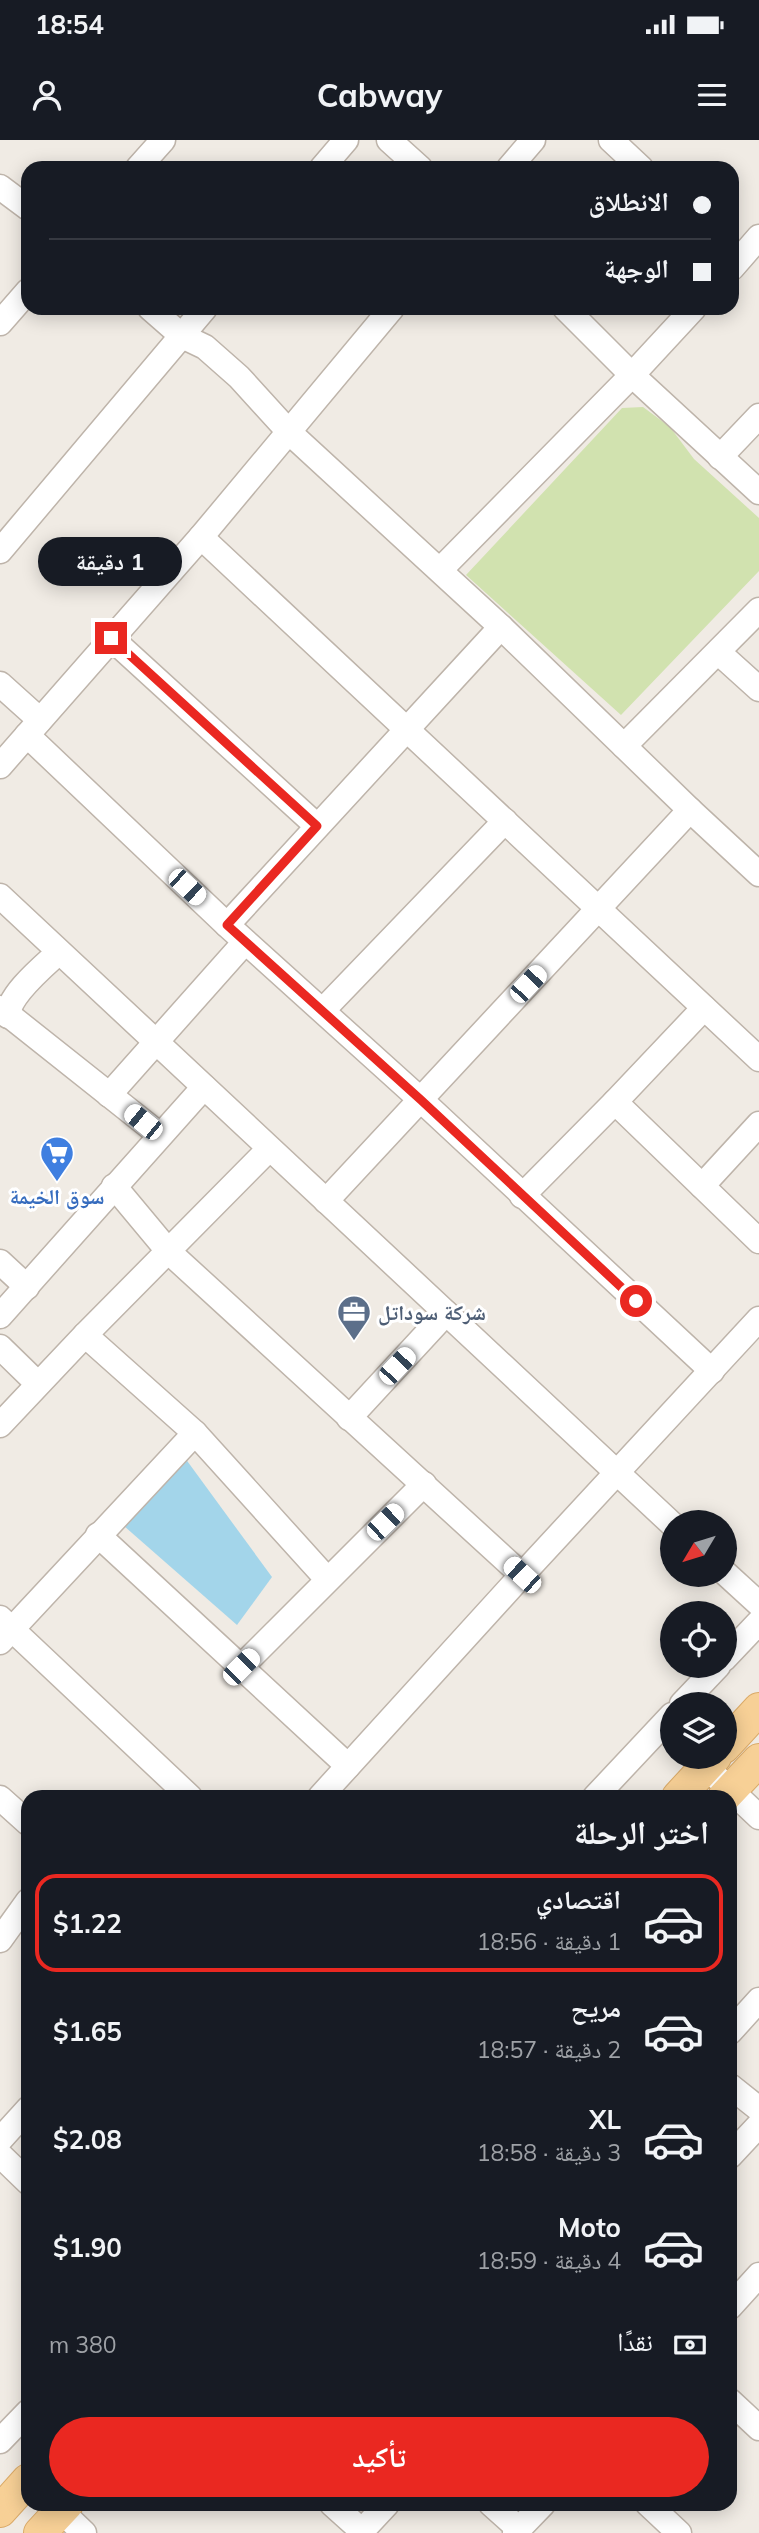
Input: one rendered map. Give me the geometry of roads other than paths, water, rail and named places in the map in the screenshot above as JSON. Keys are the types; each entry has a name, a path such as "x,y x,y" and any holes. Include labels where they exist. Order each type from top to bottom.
{"main road":[{"path":"737,1733 759,1709"},
{"path":"732,1790 759,1760"},
{"path":"684,1790 704,1769"},
{"path":"0,2511 21,2488"}],"street":[{"path":"144,161 163,140"},
{"path":"328,161 345,140"},
{"path":"389,140 413,161"},
{"path":"515,161 533,140"},
{"path":"611,140 634,161"},
{"path":"0,187 21,203"},
{"path":"739,255 759,237"},
{"path":"0,323 21,299"},
{"path":"158,315 182,336 205,347 239,377 290,433 501,627 759,874"},
{"path":"0,551 199,315"},
{"path":"0,766 201,537 387,315"},
{"path":"572,315 632,375 759,492"},
{"path":"440,570 688,315"},
{"path":"720,457 759,416"},
{"path":"201,537 759,1059"},
{"path":"624,746 759,610"},
{"path":"227,925 501,627"},
{"path":"111,638 317,826"},
{"path":"718,652 759,689"},
{"path":"0,684 34,728 227,925 421,1100 712,1371"},
{"path":"326,1201 690,810"},
{"path":"323,1010 505,821"},
{"path":"0,896 660,1513"},
{"path":"109,1095 245,942"},
{"path":"59,952 28,981 4,1012 160,1135"},
{"path":"522,1196 704,1008"},
{"path":"0,1316 204,1087"},
{"path":"615,1102 759,1241"},
{"path":"702,1186 759,1124"},
{"path":"0,1425 269,1149"},
{"path":"114,1186 169,1252 522,1575"},
{"path":"0,1262 27,1287"},
{"path":"349,1418 446,1313"},
{"path":"98,1535 241,1667 338,1786 522,1575 759,1319"},
{"path":"85,1335 195,1433 327,1579"},
{"path":"0,1347 38,1384"},
{"path":"182,1790 4,1630 195,1433"},
{"path":"241,1667 424,1484"},
{"path":"737,1584 759,1604"},
{"path":"737,1645 759,1622"},
{"path":"693,1692 707,1678"},
{"path":"602,1790 660,1728"},
{"path":"719,1769 727,1790"},
{"path":"0,1798 21,1817"},
{"path":"737,1801 759,1817"},
{"path":"0,1940 21,1911"},
{"path":"737,2024 759,2000"},
{"path":"737,2092 759,2109"},
{"path":"0,2140 21,2117"},
{"path":"737,2149 759,2125"},
{"path":"0,2155 21,2175"},
{"path":"737,2299 759,2275"},
{"path":"737,2408 759,2428"},
{"path":"0,2441 21,2419"},
{"path":"339,2511 361,2532 380,2511"},
{"path":"498,2511 517,2531 536,2511"},
{"path":"655,2511 678,2533"},
{"path":"56,2516 84,2533"}],"water":[{"path":"185,1458 272,1577 237,1625 124,1526"}],"place":[{"name":"سوق الخيمة","path":"57,1183"},
{"name":"شركة سوداتل","path":"354,1342"}]}
